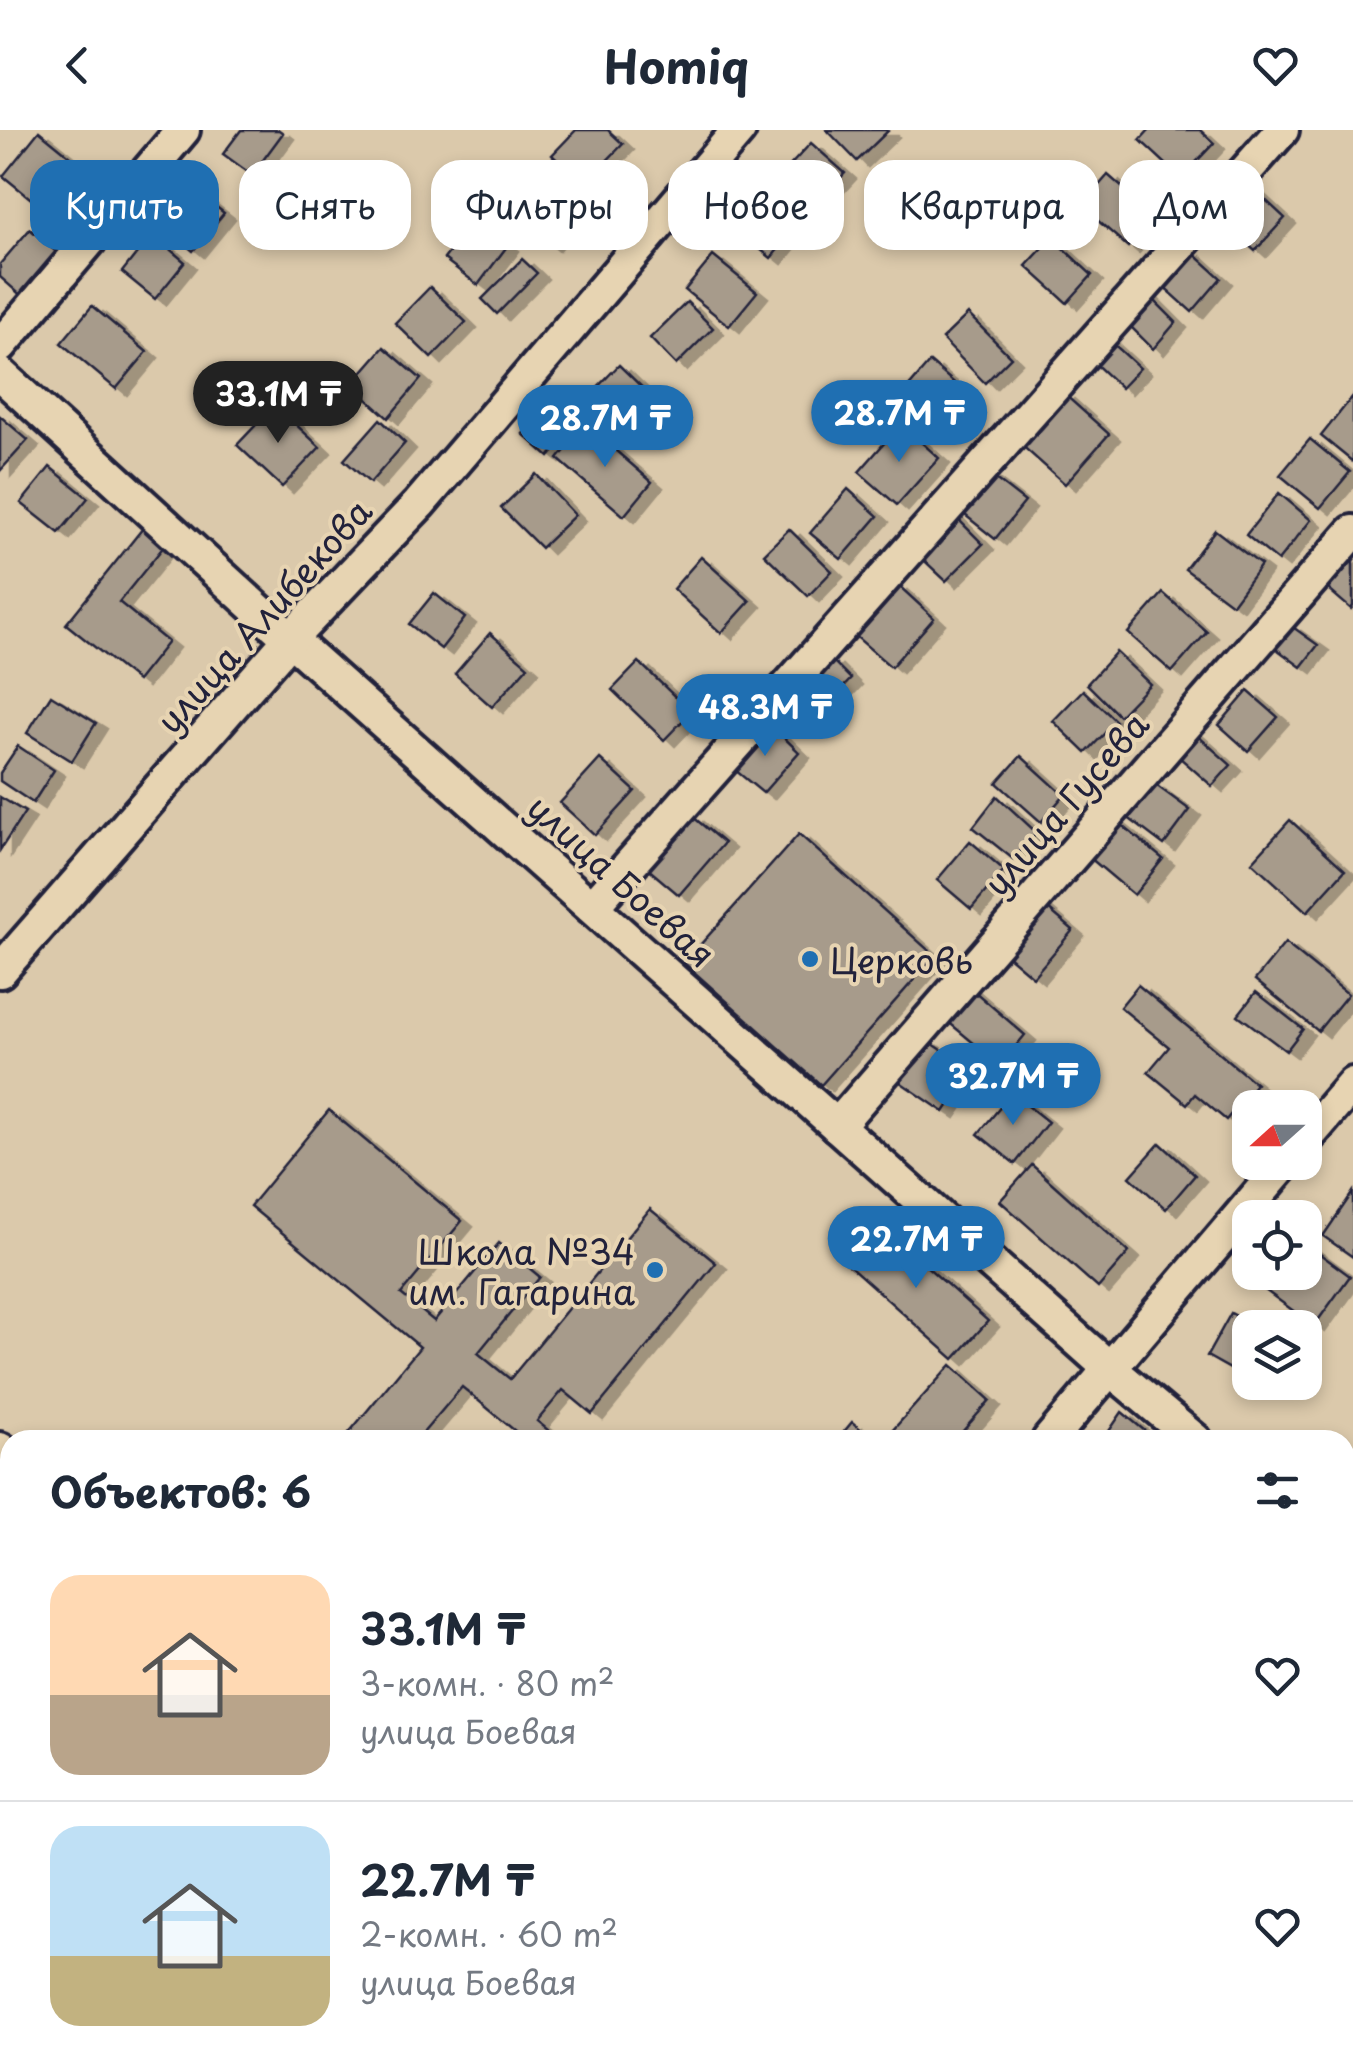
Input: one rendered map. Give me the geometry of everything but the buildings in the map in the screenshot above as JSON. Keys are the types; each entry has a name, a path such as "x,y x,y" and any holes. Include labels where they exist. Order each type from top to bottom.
{"street":[{"path":"0,346 183,130"},
{"name":"улица Алибекова","path":"0,971 290,639 419,504 739,130"},
{"path":"592,907 1282,130"},
{"name":"улица Боевая","path":"0,374 290,639 1183,1430"},
{"name":"улица Гусева","path":"837,1126 1353,532"},
{"path":"1322,1120 1353,1084"},
{"path":"1057,1430 1271,1180"}],"place":[{"name":"Церковь","path":"810,959"},
{"name":"Школа №34 им. Гагарина","path":"655,1270"}]}
